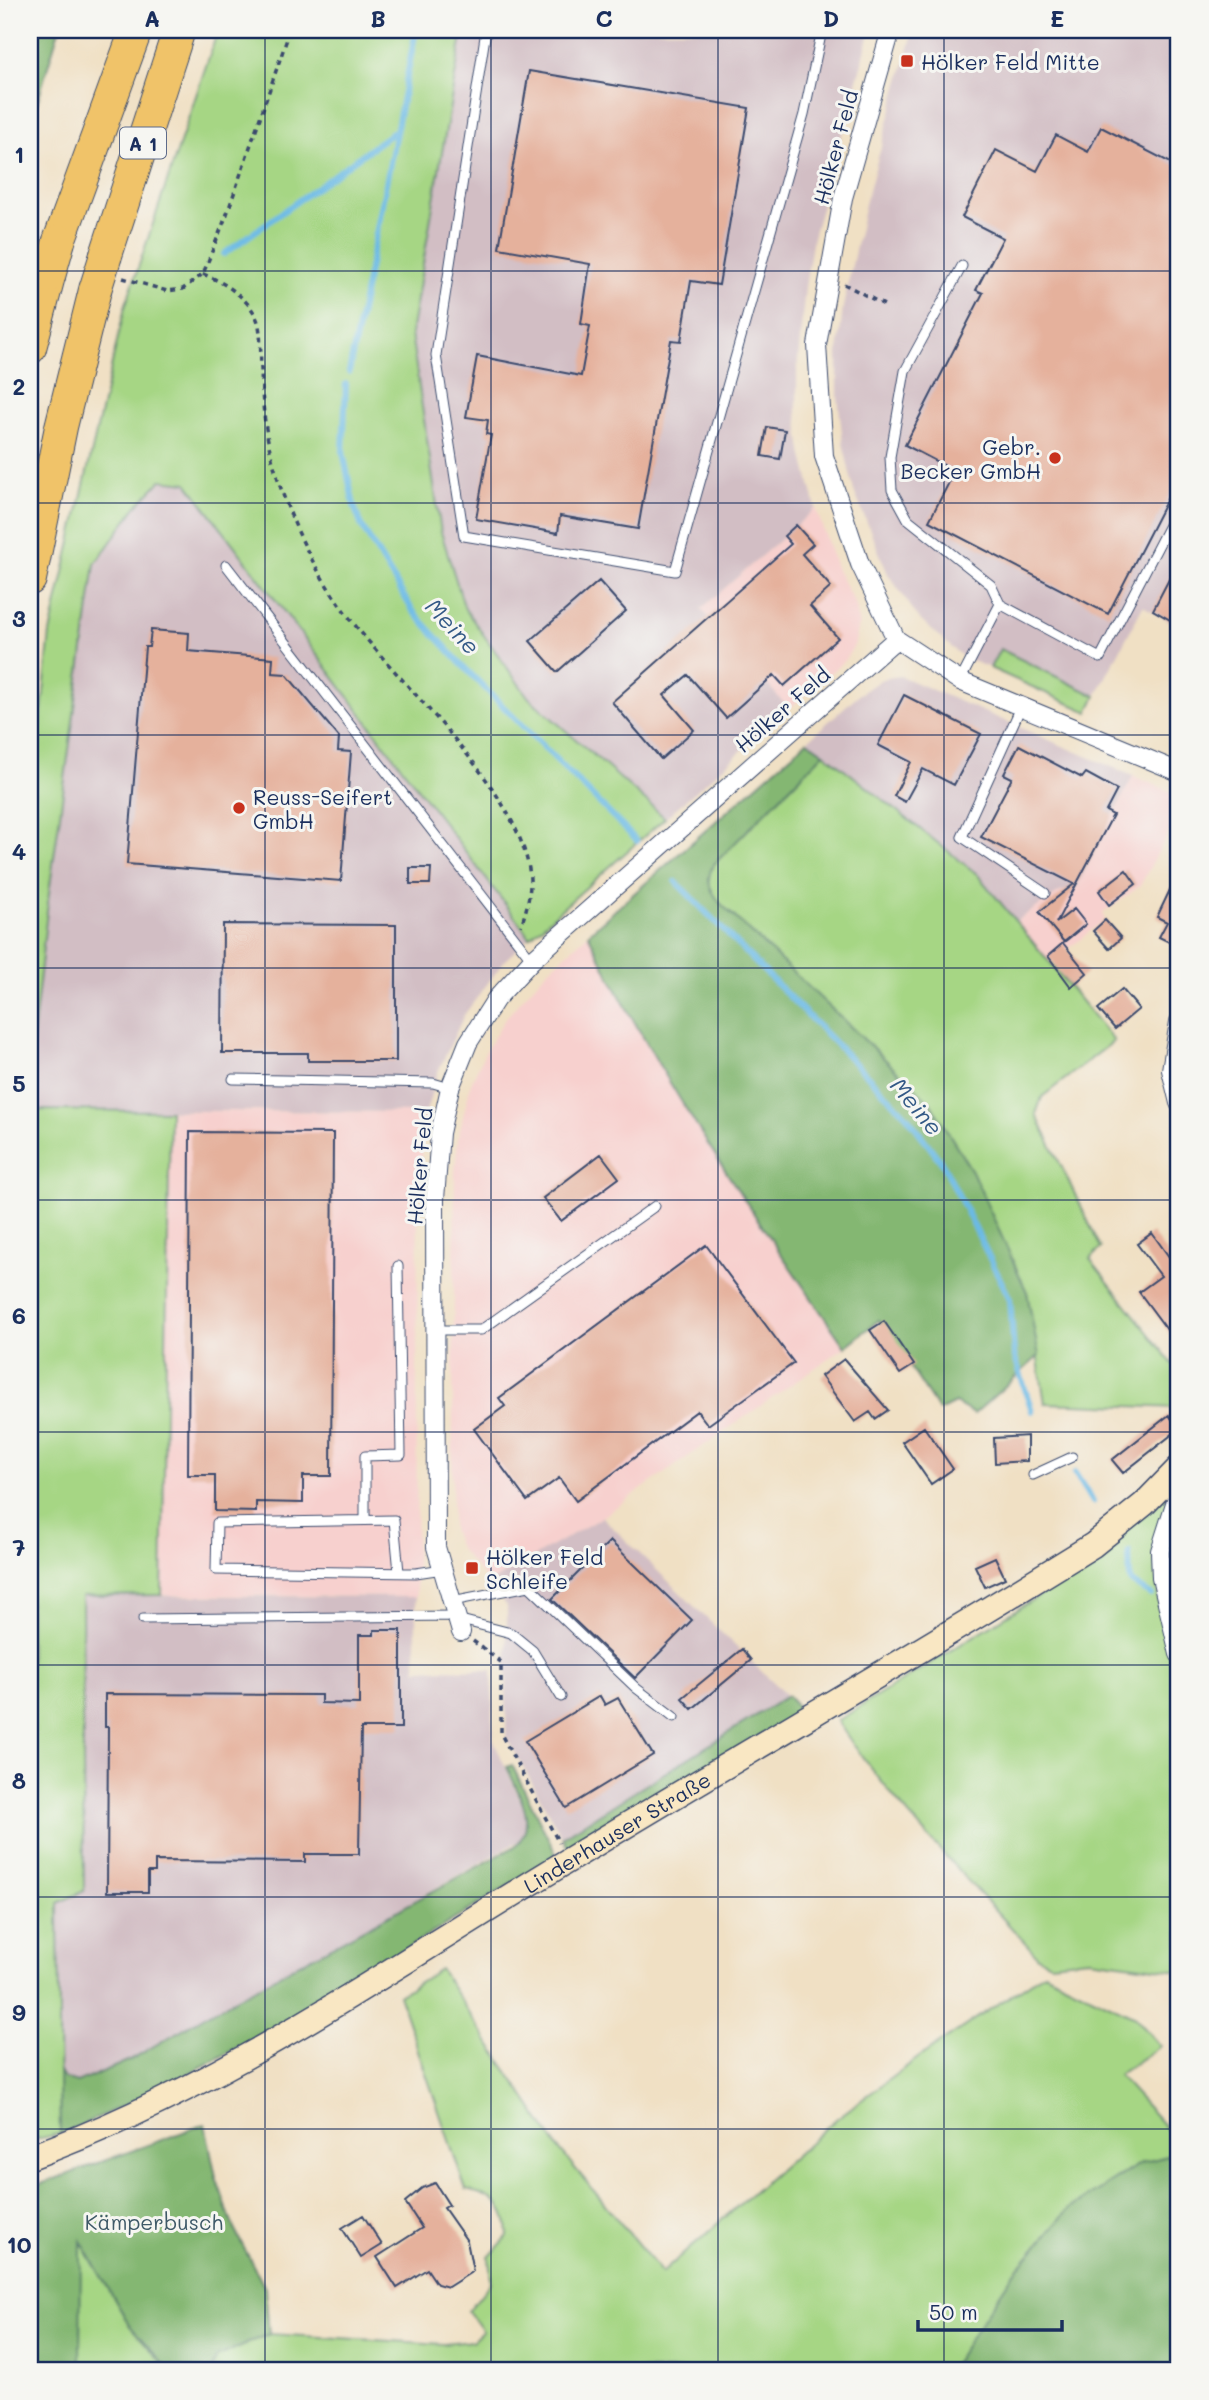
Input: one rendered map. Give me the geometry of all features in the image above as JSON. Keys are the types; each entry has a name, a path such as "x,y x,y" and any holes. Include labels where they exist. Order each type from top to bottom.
{"highway":[{"name":"A 1","path":"30,348 59,241 136,30"},
{"name":"A 1","path":"30,579 61,427 95,290 179,30"}],"main road":[{"name":"Linderhauser Straße","path":"30,2157 96,2133 283,2037 568,1860 1093,1545 1144,1504 1179,1468"}],"street":[{"name":"Hölker Feld","path":"456,1617 436,1547 435,1199 440,1133 450,1088 468,1043 496,999 532,960 896,639 860,565 824,456 817,345 843,198 891,30"},
{"path":"896,639 960,681 1179,772"},
{"path":"1179,1021 1171,1070 1179,1103"},
{"path":"1179,1491 1160,1550 1161,1577 1179,1654"}],"lane":[{"path":"486,30 436,355 464,536 675,570 804,114 822,30"},
{"path":"962,265 905,371 890,457 892,490 908,519 991,585 1000,604 1100,658 1179,506"},
{"path":"226,565 532,960"},
{"path":"960,681 1000,604"},
{"path":"1021,707 962,837 1045,893"},
{"path":"233,1079 433,1083 450,1088"},
{"path":"436,1330 481,1330 655,1206"},
{"path":"365,1520 365,1456 401,1455 398,1266"},
{"path":"1034,1475 1072,1457"},
{"path":"399,1572 394,1520 217,1523 216,1570 399,1572 443,1569"},
{"path":"1161,1577 1179,1598"},
{"path":"456,1617 529,1586 636,1688 674,1717"},
{"path":"143,1619 456,1617 511,1633 533,1651 561,1697"}],"path":[{"path":"290,30 228,214 203,274 218,280 239,296 250,306 258,322 263,407 270,450 280,488 318,571 345,611 459,745 505,808 522,840 529,866 531,899 517,939"},
{"path":"852,289 888,307"},
{"path":"456,1617 500,1662 500,1734 568,1860"}],"shaded area":[{"path":"463,30 871,30 813,237 805,287 797,370 797,414 802,452 816,508 701,609 789,709 665,818 529,698 465,609 441,532 411,334"},
{"name":"Gebr. Becker GmbH","path":"914,30 1179,30 1179,626 1143,606 1096,696 1000,649 990,668 964,658 920,620 888,574 854,491 843,443 838,397 838,353 843,307 865,204"},
{"path":"161,480 187,483 530,937 505,960 464,1015 437,1074 426,1112 30,1110 30,1064 49,893 95,564 136,507"},
{"path":"816,508 837,570 856,606 859,624 855,644 845,660 789,709 701,609"},
{"path":"900,676 1133,776 1077,887 1060,892 1016,921 976,874 807,741 857,696 882,679"},
{"path":"1133,776 1179,795 1179,813 1140,886 1102,914 1105,919 1050,964 1016,921 1060,892 1077,887"},
{"path":"588,934 620,999 758,1221 845,1347 602,1517 489,1583 459,1548 452,1529 455,1170 458,1138 471,1083 504,1020 544,974"},
{"path":"170,1111 426,1112 418,1186 416,1597 162,1595"},
{"path":"602,1517 787,1696 562,1837 506,1736 507,1606 489,1583"},
{"path":"82,1595 416,1597 416,1669 492,1670 493,1739 525,1811 529,1825 524,1838 131,2060 77,2083 64,2079 59,2070 58,1903 84,1891"}],"green space":[{"path":"30,30 59,30 30,126"},
{"path":"218,30 463,30 411,334 441,532 465,609 529,698 665,818 530,937 187,483 161,480 136,507 95,564 49,893 30,1064 30,827 50,633 125,307"},
{"path":"1000,649 1096,696 1088,712 990,668"},
{"path":"807,741 824,753 714,864 710,884 720,903 929,1101 972,1171 1027,1292 1039,1356 974,1414 955,1403 939,1411 879,1320 845,1347 742,1196 676,1093 588,934"},
{"path":"824,753 977,874 1114,1041 1042,1097 1036,1114 1101,1248 1090,1259 1172,1363 1179,1367 1179,1408 1045,1403 1027,1292 709,889 707,876 714,864"},
{"path":"30,1110 170,1111 162,1595 82,1596 84,1891 58,1903 60,2134 30,2140"},
{"path":"1178,1483 1160,1520 1153,1552 1162,1624 1179,1686 1179,1971 1089,1959 1050,1963 1038,1957 933,1843 859,1753 837,1721 1045,1592 1102,1549"},
{"path":"787,1696 801,1711 568,1849 563,1837"},
{"path":"512,1765 557,1856 375,1968 251,2040 189,2074 60,2134 59,2070 64,2079 77,2083 130,2060 215,2010 514,1847 522,1838 526,1819 521,1798 507,1767"},
{"path":"440,1969 559,2149 662,2273 836,2119 922,2055 1044,1973 1135,2017 1160,2046 1118,2075 1179,2142 1179,2153 1141,2163 1068,2210 1013,2274 949,2370 212,2370 216,2357 269,2334 444,2344 472,2341 483,2331 468,2311 491,2282 489,2257 508,2236 505,2217 491,2199 466,2190 399,1995"},
{"name":"Kämperbusch","path":"205,2124 216,2177 234,2229 265,2288 269,2334 217,2357 212,2370 169,2370 130,2326 81,2241 80,2370 30,2370 30,2188"},
{"path":"1179,2153 1179,2370 949,2370 1013,2274 1068,2210 1141,2163"},
{"path":"80,2240 130,2326 169,2370 80,2370"}],"building":[{"path":"529,71 749,108 719,285 691,281 681,341 671,340 638,529 560,516 558,533 476,519 491,435 486,434 488,420 466,417 477,356 581,376 590,326 581,324 590,264 499,248"},
{"path":"1101,127 1179,167 1179,476 1108,614 929,521 955,471 905,445 983,293 976,290 1003,238 962,217 996,150 1037,171 1056,135 1088,152"},
{"path":"767,427 785,430 780,459 762,456"},
{"path":"796,525 813,544 802,554 831,587 810,606 838,638 784,686 774,675 726,718 688,675 664,695 694,730 661,759 612,702 791,544 784,536"},
{"path":"1179,560 1179,625 1153,610"},
{"path":"599,581 626,611 557,672 530,641"},
{"name":"Reuss-Seifert GmbH","path":"151,630 189,633 188,651 273,658 272,673 286,674 339,737 338,751 351,752 341,881 127,864 145,647 149,647"},
{"path":"904,695 981,734 954,785 923,769 905,802 894,796 911,762 878,745"},
{"path":"1019,745 1082,778 1086,773 1117,790 1106,811 1113,815 1056,923 1074,909 1086,924 1064,942 1039,912 1074,884 981,837 1012,778 1004,774"},
{"path":"410,868 431,868 430,884 410,884"},
{"path":"1126,870 1136,884 1109,905 1099,891"},
{"path":"1179,871 1179,936 1175,945 1159,937 1167,922 1157,917"},
{"path":"1105,920 1121,938 1109,949 1093,931"},
{"path":"223,924 396,925 396,1061 308,1061 308,1053 222,1053"},
{"path":"1063,943 1087,973 1071,987 1048,956"},
{"path":"1122,989 1139,1009 1115,1029 1098,1009"},
{"path":"190,1132 333,1133 331,1476 303,1476 303,1503 256,1502 256,1512 215,1511 215,1475 188,1475"},
{"path":"601,1154 619,1178 561,1221 543,1198"},
{"path":"1152,1233 1179,1271 1179,1346 1139,1292 1161,1276 1137,1244"},
{"path":"706,1245 794,1363 708,1425 697,1411 576,1501 559,1478 527,1501 474,1429 505,1406 499,1398"},
{"path":"884,1321 914,1365 900,1374 870,1330"},
{"path":"844,1359 888,1410 875,1419 870,1412 855,1422 821,1376"},
{"path":"1169,1415 1179,1429 1123,1473 1112,1460"},
{"path":"924,1427 953,1469 931,1484 902,1442"},
{"path":"1027,1436 1027,1461 995,1463 994,1438"},
{"path":"610,1541 692,1620 635,1678 552,1599"},
{"path":"995,1557 1005,1578 985,1587 975,1566"},
{"path":"374,1630 401,1630 401,1728 361,1728 359,1854 305,1854 305,1862 155,1861 155,1872 148,1872 148,1892 107,1892 108,1727 105,1727 105,1694 321,1695 321,1703 359,1704 359,1635 374,1635"},
{"path":"742,1649 751,1660 692,1709 682,1698"},
{"path":"600,1696 605,1705 618,1698 653,1755 566,1808 525,1741"},
{"path":"435,2183 449,2205 444,2208 467,2241 473,2271 448,2287 437,2284 427,2269 397,2288 377,2257 422,2228 405,2202 422,2188"},
{"path":"363,2215 382,2245 361,2258 342,2228"}],"waterway":[{"name":"Meine","path":"349,372 416,30"},
{"path":"224,254 395,131"},
{"name":"Meine","path":"346,384 343,452 354,506 362,527 413,611 461,664 637,841"},
{"name":"Meine","path":"676,882 907,1116 944,1166 1010,1299 1014,1354 1032,1411"},
{"name":"Meine","path":"1075,1473 1093,1502"},
{"name":"Meine","path":"1129,1552 1130,1581 1151,1595"}],"place":[{"name":"Hölker Feld Mitte","path":"907,61"},
{"name":"Gebr. Becker GmbH","path":"1055,458"},
{"name":"Reuss-Seifert GmbH","path":"239,808"},
{"name":"Hölker Feld Schleife","path":"472,1568"}]}
